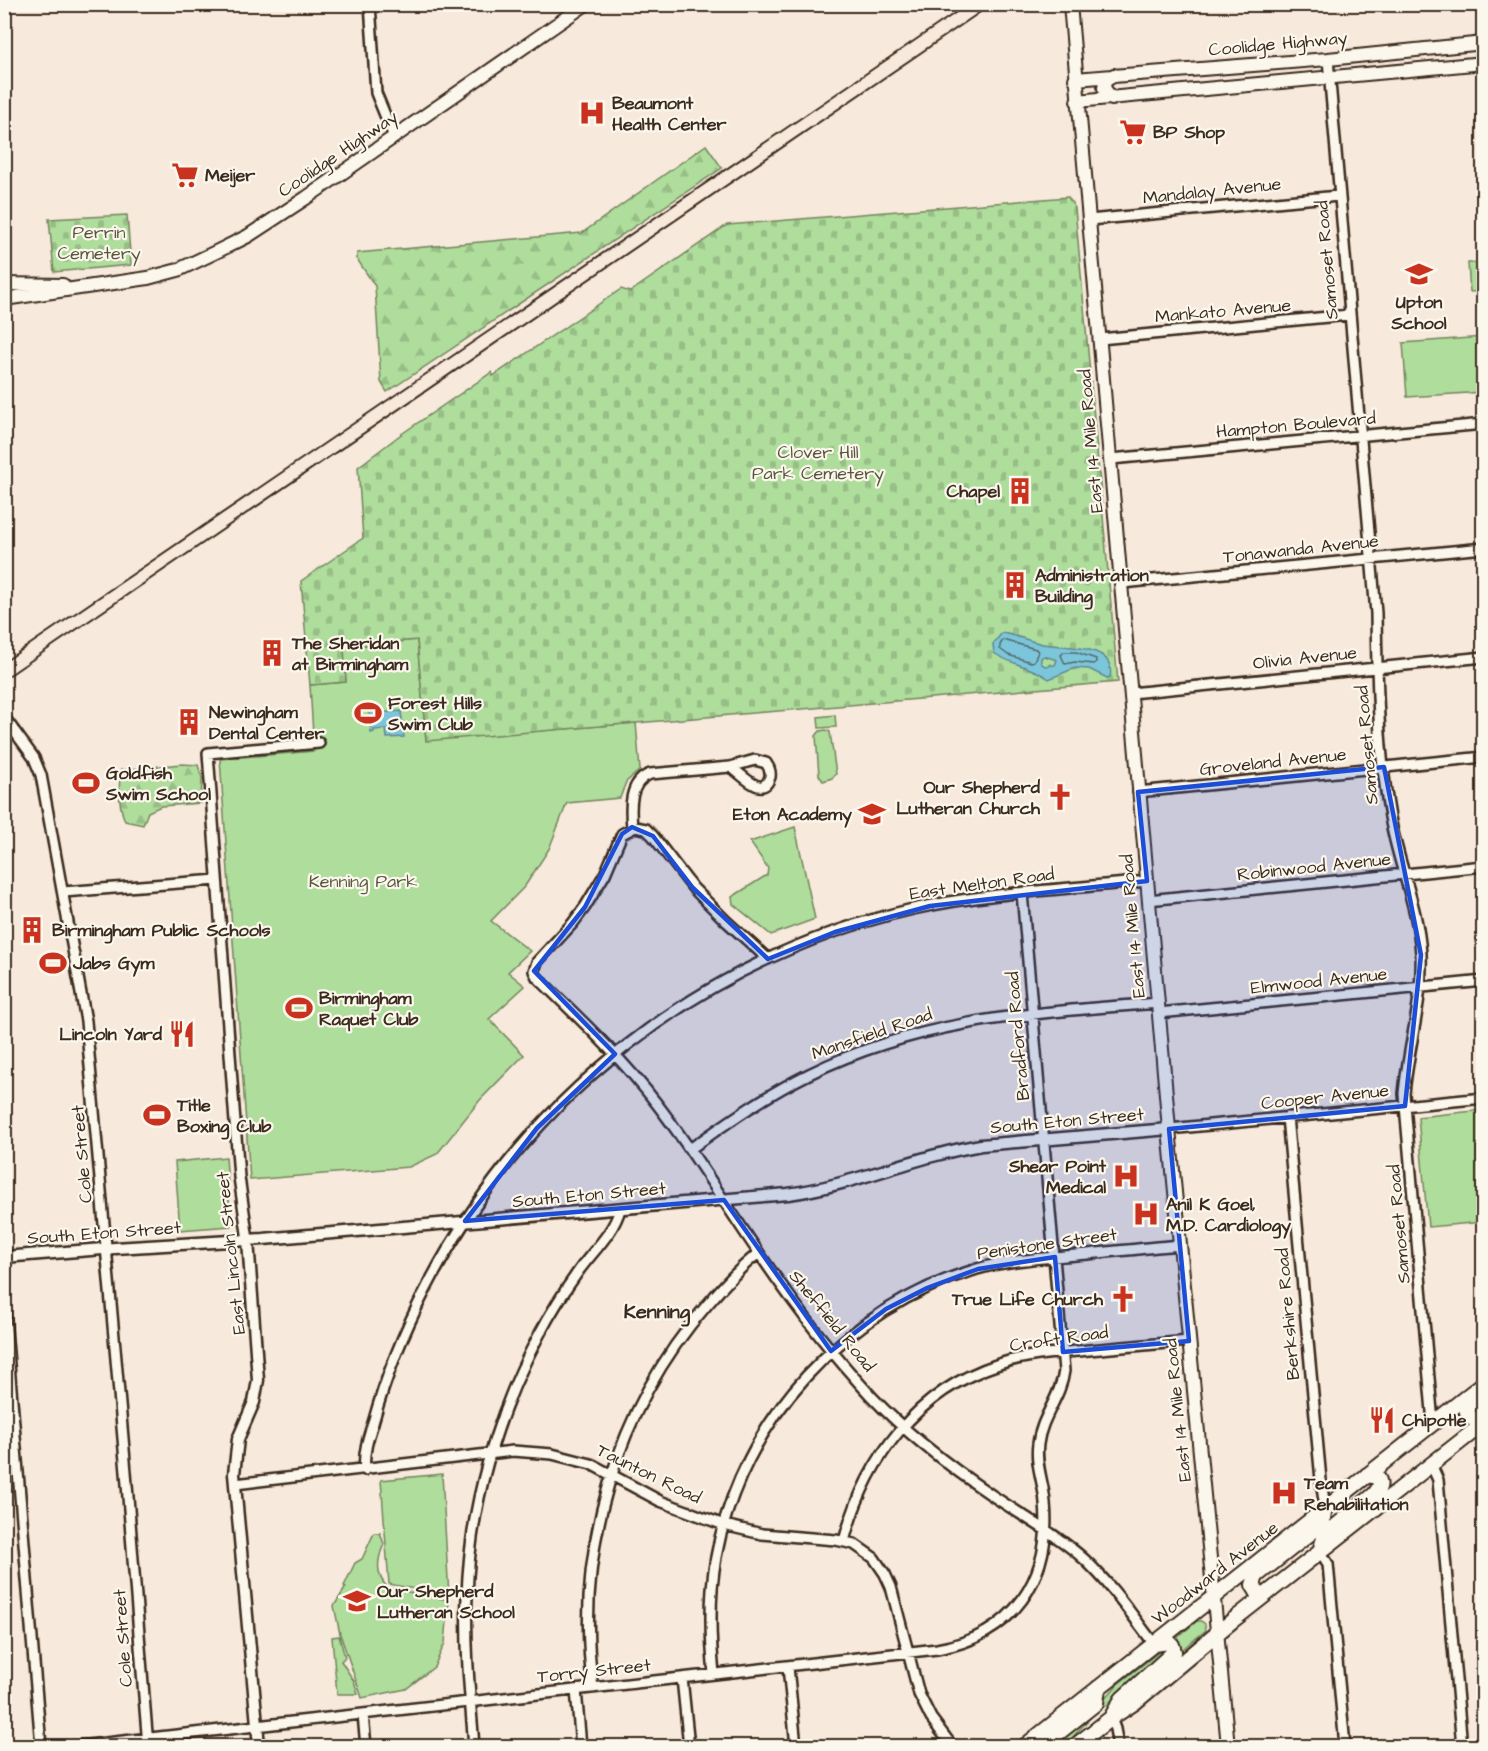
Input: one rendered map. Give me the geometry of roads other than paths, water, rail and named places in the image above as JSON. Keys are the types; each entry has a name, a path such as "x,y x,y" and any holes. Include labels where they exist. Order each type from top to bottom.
{"main road":[{"name":"Coolidge Highway","path":"4,299 148,278 178,270 248,236 586,4"},
{"name":"East 14 Mile Road","path":"1070,4 1122,583 1138,792 1228,1746"},
{"name":"Coolidge Highway","path":"1075,79 1328,59 1484,43"},
{"path":"1445,47 1447,67"},
{"path":"1285,62 1294,66 1292,77 1287,82"},
{"path":"1077,101 1484,63"},
{"path":"1112,99 1104,88 1105,81 1114,75"},
{"name":"Coolidge Highway","path":"4,284 88,285"},
{"name":"Woodward Avenue","path":"1025,1746 1484,1383"},
{"path":"1484,1393 1471,1403 1467,1412 1471,1418 1484,1422"},
{"path":"1075,1746 1134,1703 1216,1634 1484,1422"},
{"path":"1320,1551 1325,1535 1379,1489 1377,1477 1367,1475"},
{"path":"1261,1598 1253,1585 1256,1576 1322,1524 1325,1508"},
{"path":"1111,1718 1122,1699 1174,1652 1169,1642 1154,1644"},
{"path":"1042,1746 1096,1703 1098,1688"}],"street":[{"path":"370,4 376,93 394,137"},
{"name":"Samoset Road","path":"1328,59 1338,196 1376,613 1377,667 1384,767 1390,815 1419,935 1421,988 1405,1077 1405,1106 1433,1423"},
{"name":"Mandalay Avenue","path":"1089,220 1338,196"},
{"name":"Mankato Avenue","path":"1100,339 1349,315"},
{"name":"Hampton Boulevard","path":"1111,459 1484,424"},
{"name":"Tonawanda Avenue","path":"1122,583 1484,548"},
{"name":"Olivia Avenue","path":"1131,693 1484,657"},
{"name":"Cole Street","path":"4,717 34,758 41,775 87,1029 148,1743"},
{"name":"East Lincoln Street","path":"259,1746 235,1484 236,1450 254,1402 258,1380 248,1240 238,1167 208,753 319,743"},
{"name":"Groveland Avenue","path":"1138,792 1484,757"},
{"path":"730,767 656,773 641,778 633,791 629,829 646,829 693,888 768,959"},
{"name":"Sheffield Road","path":"629,829 622,834 604,874 585,907 559,940 537,962 534,971 537,977 615,1054 658,1104 803,1316 875,1399 903,1426 966,1478 1077,1553 1102,1577 1154,1644"},
{"name":"Robinwood Avenue","path":"1148,900 1484,866"},
{"path":"63,892 218,880"},
{"name":"East Melton Road","path":"365,1470 364,1460 370,1433 395,1358 418,1303 465,1221 496,1175 537,1128 587,1078 615,1054 681,1007 768,959 836,932 893,914 958,900 1147,881"},
{"name":"Bradford Road","path":"1022,893 1064,1371 1062,1386 1044,1420 1038,1443 1037,1466 1045,1503 1046,1530"},
{"name":"Elmwood Avenue","path":"1158,1008 1484,981"},
{"name":"Mansfield Road","path":"690,1149 745,1110 777,1091 841,1060 892,1041 930,1030 992,1018 1158,1008"},
{"name":"Cooper Avenue","path":"1169,1129 1484,1098"},
{"name":"Berkshire Road","path":"1287,1117 1320,1480 1325,1508"},
{"name":"South Eton Street","path":"4,1257 248,1240 724,1200 821,1189 957,1149 1169,1129"},
{"path":"474,1746 467,1632 468,1575 475,1519 490,1455 510,1397 539,1335 579,1270 613,1225 620,1209"},
{"name":"Penistone Street","path":"714,1674 710,1628 711,1606 716,1557 723,1525 747,1463 768,1426 797,1386 831,1351 870,1320 901,1300 978,1269 1054,1257 1180,1245"},
{"path":"593,1688 589,1624 592,1567 611,1474 638,1408 669,1354 687,1328 719,1291 740,1268 759,1253"},
{"path":"4,1305 41,1746"},
{"name":"Croft Road","path":"844,1541 853,1509 874,1464 903,1426 940,1394 978,1372 1020,1358 1189,1341"},
{"name":"Taunton Road","path":"235,1484 513,1451 561,1455 591,1464 677,1509 723,1525 762,1534 844,1541 854,1544 869,1554 885,1574 891,1587 925,1708 952,1746"},
{"path":"1431,1464 1438,1480 1462,1746"},
{"name":"Torry Street","path":"79,1746 148,1743 257,1726 952,1647 980,1635 1002,1621 1022,1599 1038,1572 1046,1530"},
{"path":"1320,1551 1326,1559 1329,1570 1345,1746"},
{"path":"788,1667 796,1746"},
{"path":"682,1678 688,1746"},
{"path":"576,1690 581,1746"},
{"path":"363,1715 366,1746"},
{"path":"1111,1718 1116,1729 1118,1746"}],"water":[{"path":"1002,633 1043,644 1087,649 1105,658 1110,666 1110,677 1107,678 1089,669 1075,668 1049,679 994,653 993,644","holes":["1044,656 1057,660 1055,665 1045,666 1041,663 1041,658"]},
{"path":"378,710 378,713 401,711 404,737 387,738 386,729 374,730 371,733 369,711"}],"railway":[{"path":"4,662 968,4"},
{"path":"4,679 992,4"}],"place":[{"name":"Beaumont Health Center","path":"592,113"},
{"name":"BP Shop","path":"1133,132"},
{"name":"Meijer","path":"185,175"},
{"name":"Upton School","path":"1419,274"},
{"name":"Chapel","path":"1020,491"},
{"name":"Administration Building","path":"1015,585"},
{"name":"The Sheridan at Birmingham","path":"272,653"},
{"name":"Forest Hills Swim Club","path":"368,713"},
{"name":"Newingham Dental Center","path":"189,722"},
{"name":"Goldfish Swim School","path":"86,783"},
{"name":"Our Shepherd Lutheran Church","path":"1060,797"},
{"name":"Eton Academy","path":"872,814"},
{"name":"Birmingham Public Schools","path":"32,930"},
{"name":"Jabs Gym","path":"53,963"},
{"name":"Birmingham Raquet Club","path":"299,1008"},
{"name":"Lincoln Yard","path":"182,1034"},
{"name":"Title Boxing Club","path":"157,1115"},
{"name":"Shear Point Medical","path":"1126,1176"},
{"name":"Anil K Goel, M.D. Cardiology","path":"1146,1214"},
{"name":"True Life Church","path":"1123,1299"},
{"name":"Chipotle","path":"1382,1420"},
{"name":"Team Rehabilitation","path":"1284,1493"},
{"name":"Our Shepherd Lutheran School","path":"357,1601"}],"district":[{"name":"Kenning","path":"657,1312"}],"park label":[{"name":"Perrin Cemetery","path":"99,242"},
{"name":"Clover Hill Park Cemetery","path":"818,462"},
{"name":"Kenning Park","path":"363,881"}]}
